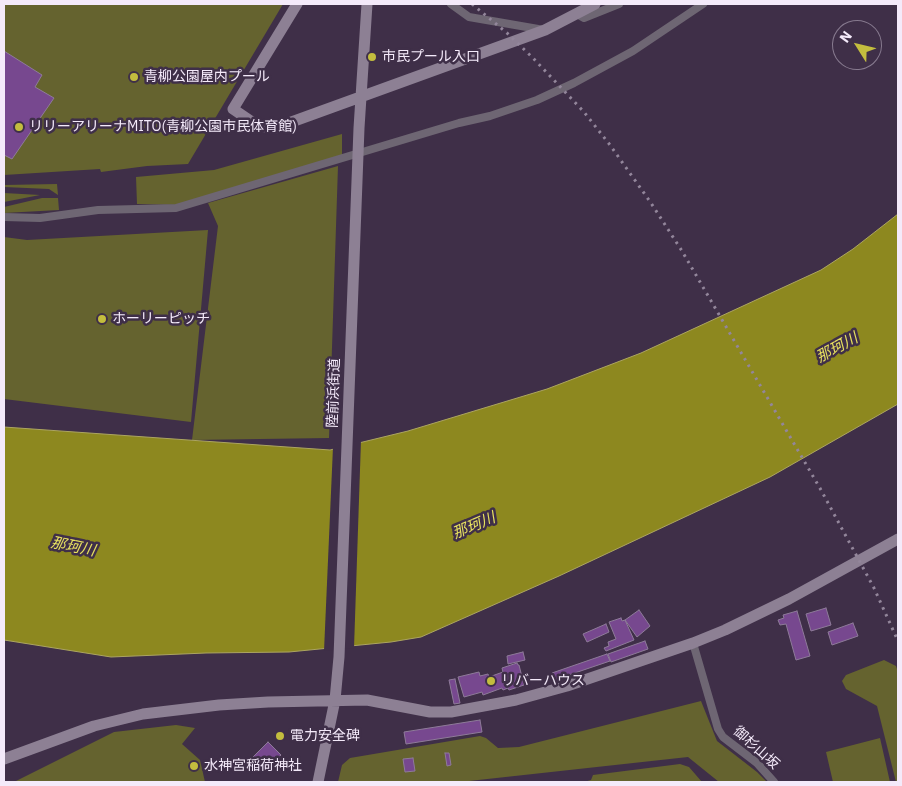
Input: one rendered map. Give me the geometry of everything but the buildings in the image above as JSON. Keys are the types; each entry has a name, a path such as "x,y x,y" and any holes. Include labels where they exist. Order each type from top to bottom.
{"street":[{"path":"297,4 232,110 258,126 275,128 545,30 595,4"},
{"name":"陸前浜街道","path":"318,782 335,700 339,657 358,147 367,4"},
{"path":"451,4 469,17 545,30"},
{"path":"577,14 584,18 619,4"},
{"path":"4,217 40,218 98,210 176,208 450,125 490,116 537,100 574,83 633,51 703,4"},
{"path":"4,759 94,726 143,714 219,705 367,700 430,712 451,712 516,700 567,686 693,644 782,603 898,539"},
{"name":"御杉山坂","path":"693,644 718,729 723,736 757,763 774,782"}],"shaded area":[{"path":"4,4 283,4 188,164 147,166 101,172 100,169 4,175"},
{"path":"342,134 342,156 178,205 137,204 136,177 214,170"},
{"path":"338,166 329,438 192,440 218,226 208,203"},
{"path":"57,184 58,195 49,189 4,187 4,185"},
{"path":"4,193 40,195 4,202"},
{"path":"42,198 58,198 59,210 4,213 4,207"},
{"name":"ホーリーピッチ","path":"208,230 191,422 4,399 4,237 27,240"},
{"path":"884,660 896,666 898,672 898,782 896,782 877,706 846,689 842,681 846,675"},
{"path":"701,701 717,741 767,782 719,782 688,757 460,782 338,782 342,765 350,758 480,736 486,738 498,748 519,747"},
{"path":"176,725 195,728 182,744 200,760 205,782 14,782 114,732"},
{"path":"880,738 890,782 833,782 826,752"},
{"path":"680,764 689,767 702,782 584,782 591,780 593,775"}],"water":[{"name":"那珂川","path":"898,214 898,404 770,477 559,576 421,637 391,642 289,652 111,657 4,640 4,427 330,450 408,431 547,389 641,353 821,270 853,249"}],"pier":[{"path":"361,440 354,648 324,651 333,447"}],"railway":[{"path":"472,4 533,58 584,112 651,203 682,251 821,490 874,588 898,641"}],"place":[{"name":"市民プール入口","path":"372,57"},
{"name":"青柳公園屋内プール","path":"134,77"},
{"name":"リリーアリーナMITO(青柳公園市民体育館)","path":"19,127"},
{"name":"ホーリーピッチ","path":"102,319"},
{"name":"リバーハウス","path":"491,681"},
{"name":"電力安全碑","path":"280,736"},
{"name":"水神宮稲荷神社","path":"194,766"}]}
